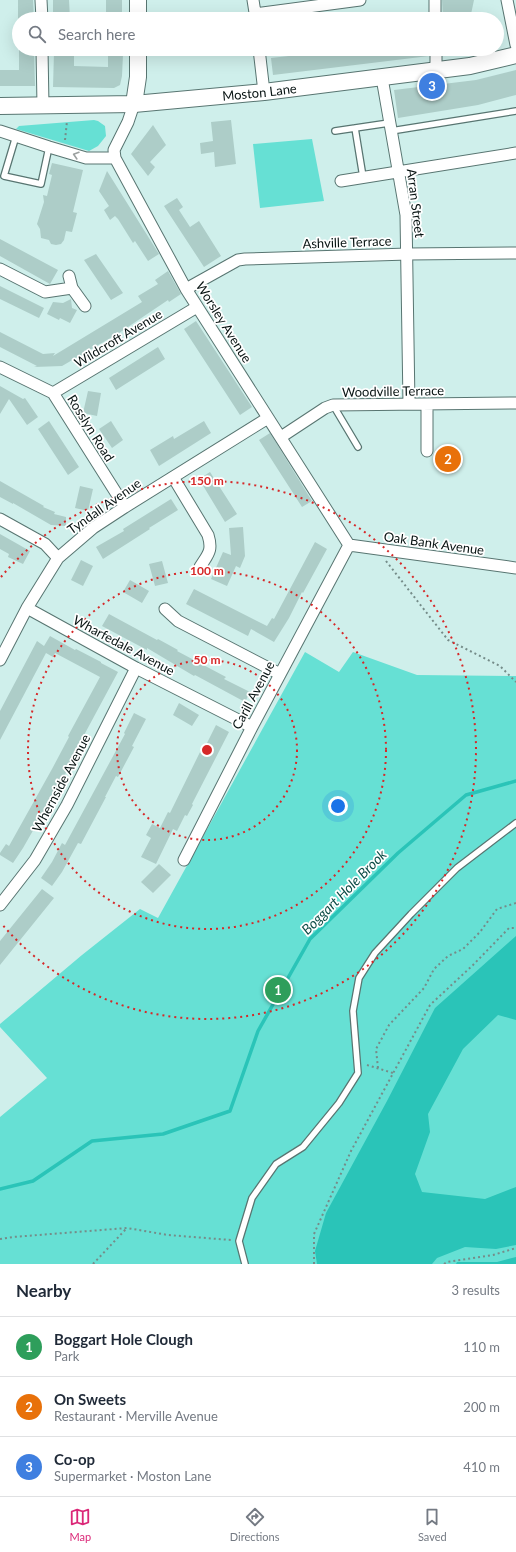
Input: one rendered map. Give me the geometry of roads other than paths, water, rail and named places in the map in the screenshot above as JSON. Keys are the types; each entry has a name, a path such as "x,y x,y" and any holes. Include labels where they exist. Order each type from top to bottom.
{"street":[{"path":"41,0 42,12"},
{"path":"138,0 138,12"},
{"path":"253,0 254,12"},
{"path":"281,12 360,0"},
{"path":"435,0 435,12"},
{"path":"511,6 516,45"},
{"name":"Moston Lane","path":"0,106 134,104 264,92 436,71 470,66 516,55"},
{"path":"42,56 43,106"},
{"path":"0,131 86,158 115,158 114,150 128,122 134,104 138,77 138,56"},
{"path":"260,56 264,92"},
{"path":"436,56 436,71"},
{"name":"Arran Street","path":"382,78 406,215 408,254 409,404"},
{"path":"340,181 516,153"},
{"name":"Worsley Avenue","path":"115,158 186,289 349,545"},
{"name":"Ashville Terrace","path":"186,289 238,260 245,259 408,254 516,253"},
{"path":"0,269 45,292 72,288"},
{"path":"69,276 72,288 85,306"},
{"name":"Wildcroft Avenue","path":"53,394 197,307"},
{"name":"Rosslyn Road","path":"0,367 53,394 125,507"},
{"name":"Woodville Terrace","path":"281,438 325,408 333,405 516,403"},
{"path":"427,404 427,451"},
{"name":"Tyndall Avenue","path":"1,657 27,608 58,558 93,528 268,418"},
{"path":"173,477 208,535 211,545 209,552 200,567"},
{"path":"0,519 45,544 58,558"},
{"name":"Oak Bank Avenue","path":"349,545 516,568"},
{"name":"Carill Avenue","path":"184,860 252,727 349,545"},
{"name":"Wharfedale Avenue","path":"27,608 136,668 252,727"},
{"path":"165,609 178,621 280,674"},
{"name":"Whernside Avenue","path":"0,905 35,860 67,805 136,668"}],"lane":[{"path":"335,131 354,128 390,127 516,111"},
{"path":"354,128 363,177"},
{"path":"16,136 4,176 42,184 49,147"},
{"path":"333,405 358,447"},
{"path":"245,1264 239,1241 252,1198 276,1164 303,1147 339,1103 358,1073 353,1010 359,978 375,953 457,868 516,823"}],"waterway":[{"name":"Boggart Hole Brook","path":"0,1189 33,1181 92,1141 163,1134 230,1111 258,1031 310,939 398,853 466,795 516,781"}],"place":[{"name":"Co-op","path":"432,86"},
{"name":"On Sweets","path":"448,459"},
{"name":"Boggart Hole Clough","path":"278,990"}]}
